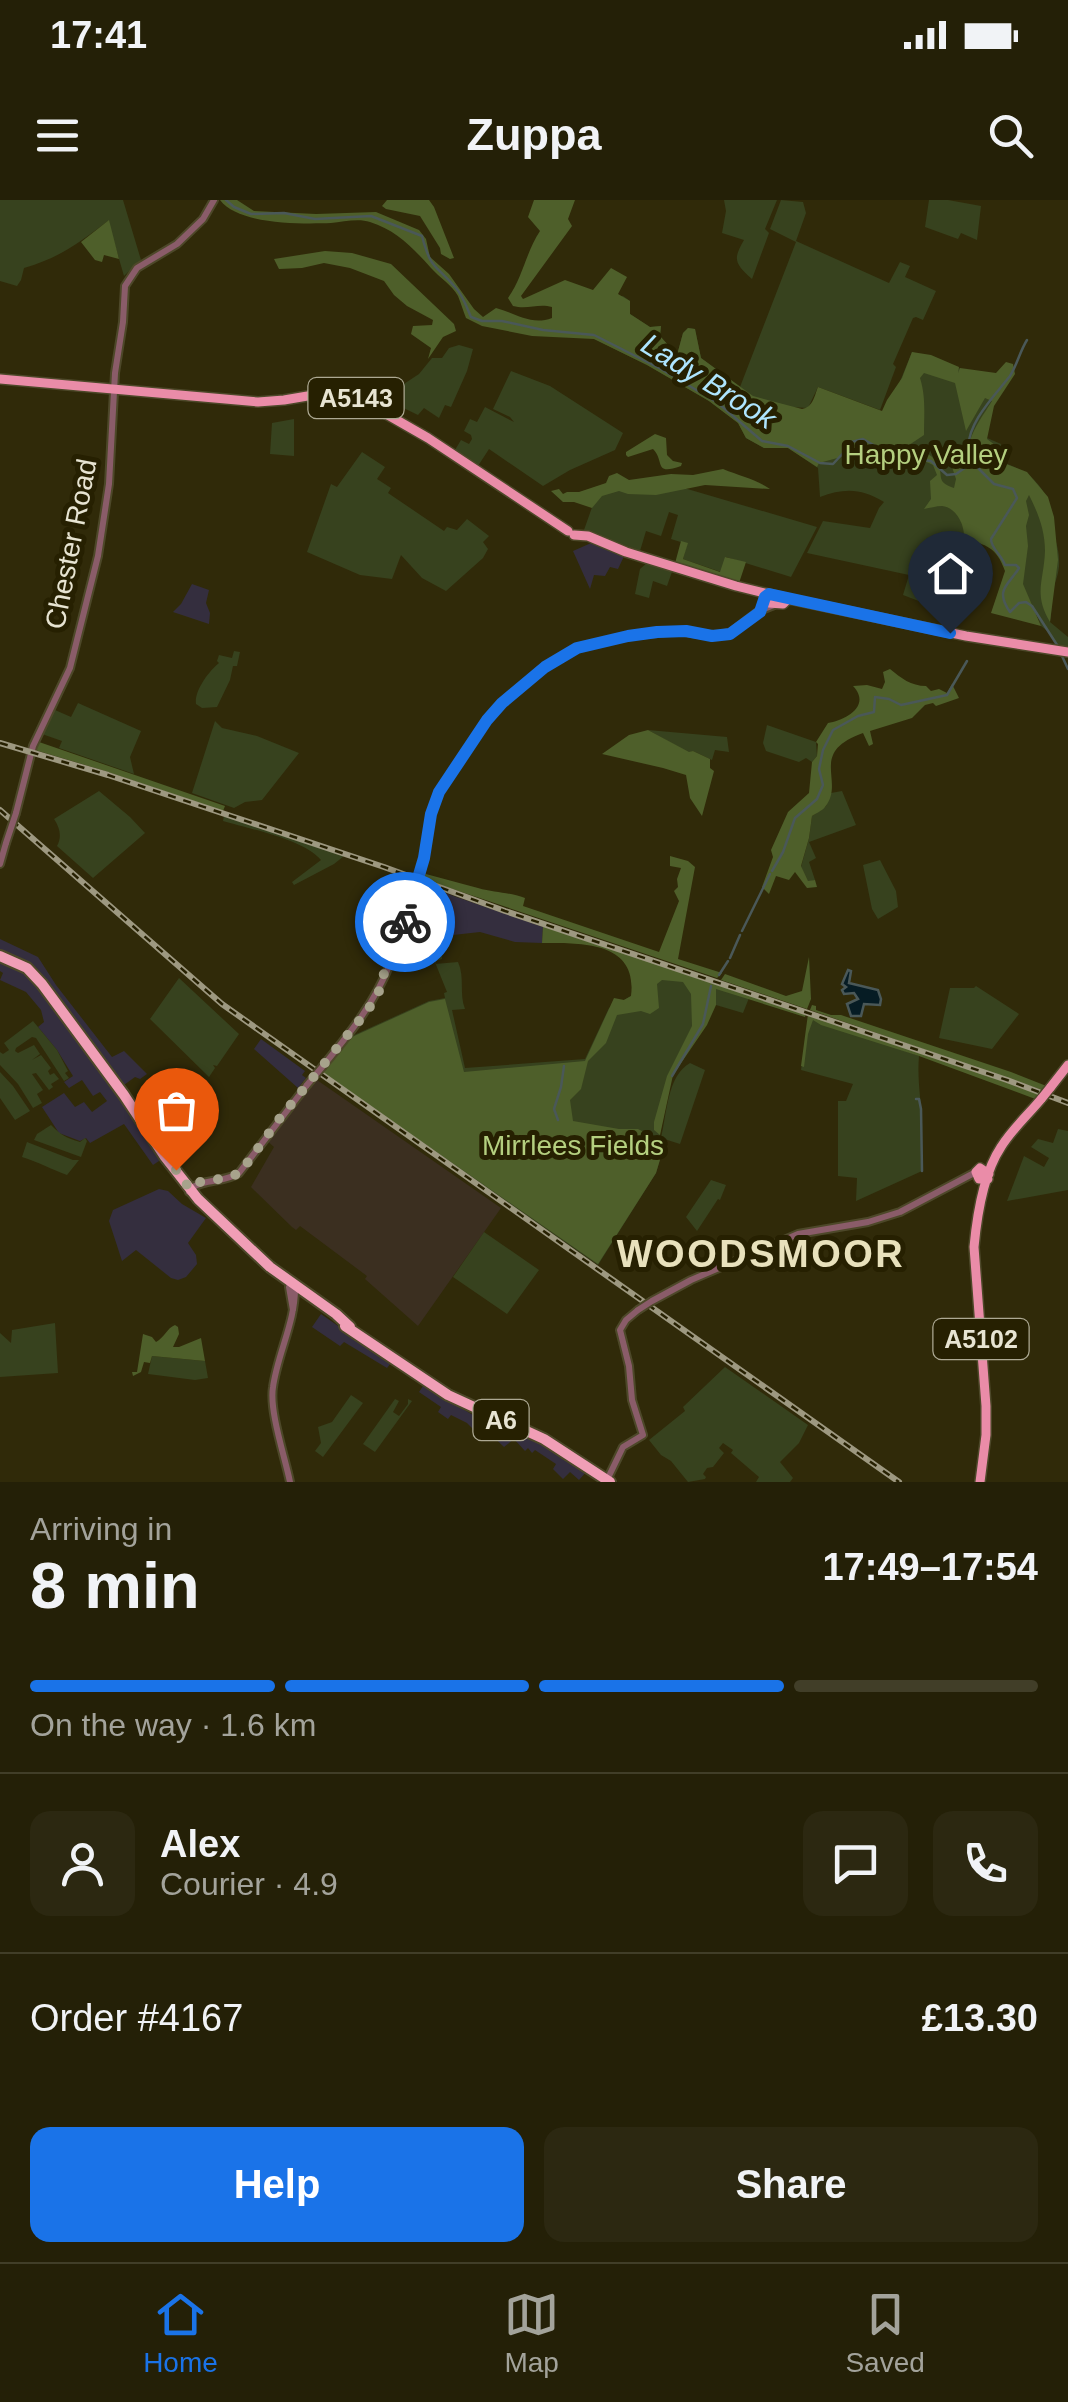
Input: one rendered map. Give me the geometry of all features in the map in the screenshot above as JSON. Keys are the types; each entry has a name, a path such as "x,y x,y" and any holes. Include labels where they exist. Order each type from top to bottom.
{"highway":[{"name":"A6","path":"0,956 35,975 175,1172 294,1295 448,1395 544,1439 609,1481"},
{"name":"A6","path":"294,1295 336,1314 350,1328"}],"main road":[{"name":"A5143","path":"0,379 258,402 320,392 350,395 426,437 571,533 766,597"},
{"path":"766,597 1062,651"},
{"name":"A5102","path":"980,1482 986,1406 974,1246 983,1196 980,1176 1068,1066"}],"street":[{"name":"Chester Road","path":"0,864 33,746 70,668 98,556 109,484 124,289 128,278 143,264 177,244 203,218 214,200"},
{"path":"760,612 766,597"},
{"path":"196,1192 240,1173 364,1015 382,986 405,933 439,792 498,708 545,667 577,648 628,636 678,631 712,636 730,634 760,612 786,601"},
{"path":"609,1481 623,1447 642,1435 620,1330 638,1310 706,1274 798,1234 868,1222 900,1212 980,1176"},
{"path":"290,1482 272,1397 294,1295"}],"shaded area":[{"path":"598,540 626,552 618,569 610,567 605,576 594,575 590,589 573,551"},
{"path":"192,584 209,590 209,624 173,612"},
{"path":"419,884 543,927 542,943 515,942 480,932 435,937 415,934 409,925"},
{"path":"0,939 38,957 112,1057 124,1051 147,1074 117,1090 165,1157 153,1165 124,1124 90,1143 86,1138 80,1141 59,1133 42,1107 64,1093 75,1107 84,1102 92,1112 107,1101 100,1092 93,1096 82,1080 69,1088 64,1082 73,1076 38,1027 44,1022 41,1010 26,992 0,980"},
{"path":"261,1039 305,1071 302,1075 306,1078 298,1088 254,1049"},
{"path":"317,1080 501,1208 418,1326 365,1279 367,1276 300,1226 296,1230 292,1227 251,1187 274,1147 266,1140"},
{"path":"159,1189 168,1191 206,1218 188,1243 197,1264 178,1280 136,1250 122,1261 109,1221 113,1210"},
{"path":"321,1314 391,1363 387,1368 344,1342 340,1346 312,1327"},
{"path":"423,1386 480,1419 541,1443 587,1471 579,1480 570,1472 563,1479 553,1469 556,1464 535,1450 525,1451 514,1439 504,1447 481,1425 475,1431 451,1415 448,1419 438,1412 441,1407 419,1392"}],"green space":[{"path":"0,200 123,200 141,260 124,276 108,221 68,249 24,268 17,286 0,281"},
{"name":"Happy Valley","path":"220,200 237,200 254,211 376,212 419,230 426,239 430,257 483,317 496,308 537,321 552,318 552,307 513,306 508,298 540,231 528,217 534,200 575,200 568,219 572,226 521,296 523,299 565,280 593,290 611,268 627,277 618,294 630,301 630,314 650,327 661,326 660,336 677,355 683,333 688,328 695,329 701,358 753,396 802,409 811,404 818,387 882,411 912,352 959,367 958,373 960,368 996,373 1006,362 1013,364 1015,374 994,406 987,439 995,445 992,453 1000,446 998,461 1027,472 1048,497 1058,560 1050,622 1041,595 1044,536 1029,495 1023,584 1041,626 991,613 1005,571 990,548 964,538 955,513 942,506 924,509 931,499 930,481 937,475 933,465 888,446 861,448 817,467 788,448 764,448 746,438 738,423 709,401 594,339 532,336 482,326 466,318 452,288 404,240 379,225 361,220 288,223 256,219","holes":["924,373 955,383 966,431 985,398 992,401 972,436 969,460 966,463 955,458 951,464 956,479 954,488 942,480 932,457 909,445 924,435 920,378"]},
{"path":"387,200 429,200 454,258 441,254 420,216 386,209 382,206"},
{"path":"724,200 777,200 752,279 737,261 744,240 722,233"},
{"path":"781,200 803,202 806,213 796,241 889,283 900,262 910,266 905,277 936,291 923,320 913,318 893,364 896,367 880,410 818,387 808,408 788,407 883,423 912,352 1005,384 978,434 1001,444 998,461 1031,477 1044,493 1059,563 1050,622 1068,637 1068,646 1057,646 1041,626 1035,610 1006,580 1006,568 998,554 984,544 965,539 953,585 937,608 903,595 909,575 807,553 823,521 870,528 884,502 852,491 820,497 818,468 788,448 764,448 746,438 738,423 709,401 594,339 609,299 623,296 630,301 630,314 650,327 661,326 660,336 677,355 683,333 688,328 695,329 701,358 740,387 796,242 770,229"},
{"path":"929,200 981,206 977,240 961,233 958,239 925,227"},
{"path":"109,220 119,259 104,255 102,262 95,260 81,242"},
{"path":"325,251 352,253 391,264 454,324 456,331 443,337 428,359 431,348 411,334 413,326 432,325 433,320 407,306 384,281 324,263 279,269 274,259"},
{"path":"459,345 473,349 467,371 451,407 445,405 439,418 424,408 418,415 385,399 378,401 419,374 432,358 442,358 449,348"},
{"path":"511,371 550,386 623,433 615,450 543,486 489,449 478,466 455,450 461,440 469,444 471,435 464,431 470,419 477,422 485,407 514,422 493,409"},
{"path":"294,419 294,456 270,454 272,423"},
{"path":"655,434 666,438 667,455 681,466 663,468 653,449 626,455"},
{"path":"362,452 385,467 377,479 391,488 388,493 444,531 447,527 457,530 467,519 489,536 483,542 488,549 483,558 446,591 422,578 401,555 392,579 360,575 307,552 331,484 337,487"},
{"path":"723,469 770,489 705,485 656,495 619,491 602,496 592,508 563,502 551,491 579,492 606,483 609,476 617,473 629,480"},
{"path":"684,488 817,527 791,577 726,557 721,572 683,559 687,544 671,539 678,515 669,512 661,536 646,531 640,551 584,530 596,496 617,490 657,494"},
{"path":"681,541 688,543 683,559 720,572 725,557 746,562 738,586 674,567"},
{"path":"648,562 673,569 667,586 653,581 649,598 635,594 640,569"},
{"path":"234,651 240,652 237,666 233,666 217,707 202,708 196,699 203,682 219,663 219,655 232,658"},
{"path":"890,669 906,681 931,691 947,693 952,684 959,698 936,706 925,705 912,718 870,731 873,744 869,746 863,733 836,749 830,797 824,808 812,816 801,866 808,881 815,880 817,887 807,888 795,872 789,880 776,876 769,894 762,887 773,857 771,850 788,812 809,793 816,742 828,723 842,719 858,706 858,693 853,686 882,689 883,672"},
{"path":"78,703 141,731 130,757 134,774 59,748 62,741 42,734 55,710 71,717"},
{"path":"215,721 222,728 257,736 299,753 262,800 234,808 192,793"},
{"path":"767,725 816,742 817,756 812,762 806,758 799,762 766,751 763,743"},
{"path":"648,730 727,737 729,752 715,750 712,760 693,751 689,753"},
{"path":"648,730 710,759 714,771 702,816 690,798 686,775 602,754 629,735"},
{"path":"39,742 225,806 223,811 35,750"},
{"path":"99,791 145,833 93,878 57,846 60,832 54,819"},
{"path":"842,791 856,825 809,842 816,858 809,862 815,880 808,882 801,867 812,816 826,806 831,793"},
{"path":"224,816 344,856 294,885 292,882 321,860 302,846 223,821"},
{"path":"670,856 695,867 678,959 722,973 717,978 420,878 422,873 519,896 525,898 523,906 659,952 679,901 674,891 681,868 670,866"},
{"path":"880,860 896,891 898,907 878,919 872,909 863,865"},
{"name":"Mirrlees Fields","path":"543,926 806,1013 805,1017 716,989 716,1005 707,1025 673,1075 660,1135 654,1130 654,1122 667,1076 692,1026 691,994 683,982 662,980 657,984 659,1008 650,1014 641,1011 617,1015 606,1043 588,1061 581,1089 570,1100 573,1121 638,1129 665,1143 656,1173 598,1264 323,1073 352,1037 429,1002 445,999 464,1072 585,1061 614,998 624,1000 631,996 631,978 626,965 604,949 542,943"},
{"path":"443,939 442,959 435,963 426,940"},
{"path":"809,957 811,999 807,1009 721,980 725,974 786,996 802,991"},
{"name":"Mirrlees Fields","path":"642,959 749,998 743,1013 716,1005 714,1000 672,1075 659,1139 665,1143 656,1173 598,1265 321,1073 352,1036 429,1001 445,998 447,992 436,964 458,962 460,968 465,1009 452,1010 465,1068 585,1059 609,1008 631,996"},
{"path":"179,978 239,1034 217,1066 213,1065 209,1077 150,1019"},
{"path":"976,986 1019,1014 992,1049 939,1038 950,988"},
{"path":"812,1005 816,1010 841,1015 1049,1087 1045,1091 810,1010"},
{"path":"808,1014 1042,1094 1038,1100 813,1020 804,1067 801,1066"},
{"path":"809,1017 919,1056 922,1171 856,1201 857,1178 838,1176 838,1101 846,1101 853,1084 801,1070"},
{"path":"33,1021 57,1050 69,1078 64,1081 36,1038 16,1048 18,1053 34,1045 40,1054 32,1060 41,1055 51,1068 50,1075 54,1073 59,1079 49,1090 36,1073 32,1074 43,1090 37,1094 42,1103 33,1108 0,1065 0,1052 9,1050 4,1043"},
{"path":"690,1063 705,1070 680,1144 661,1138 672,1086"},
{"path":"0,1072 30,1111 15,1120 0,1098"},
{"path":"51,1125 71,1139 80,1142 85,1138 81,1157 34,1140"},
{"path":"1058,1129 1068,1131 1068,1190 1007,1201 1024,1156 1044,1167 1049,1158 1031,1147 1038,1139 1053,1143"},
{"path":"27,1142 79,1160 67,1175 22,1157"},
{"path":"711,1180 726,1185 697,1231 686,1217"},
{"path":"484,1232 539,1270 507,1314 453,1277"},
{"path":"55,1323 58,1373 0,1377 0,1333 11,1343 12,1330"},
{"path":"175,1325 179,1334 173,1347 201,1338 205,1361 152,1356 150,1363 144,1362 141,1372 133,1376 143,1334 156,1342"},
{"path":"152,1356 205,1361 208,1378 148,1374"},
{"path":"725,1367 808,1425 799,1443 780,1462 793,1478 790,1482 756,1482 759,1477 723,1443 719,1448 724,1453 713,1467 707,1468 705,1479 688,1482 649,1440 685,1411 683,1407"},
{"path":"351,1395 363,1403 323,1457 315,1451 321,1443 318,1427 332,1422"},
{"path":"395,1399 399,1401 393,1412 399,1416 408,1399 412,1401 375,1452 363,1444"}],"water":[{"path":"848,970 849,983 878,990 881,999 880,1005 864,1004 861,1016 851,1016 847,1004 858,999 854,993 844,994 842,990"}],"waterway":[{"name":"Lady Brook","path":"226,200 251,214 284,213 315,219 371,216 422,236 431,262 458,291 471,317 594,335 718,403 762,441 788,446 820,463 833,464 848,443 863,439 877,447 931,461 947,475 969,465 978,468 994,484 1013,489 1017,498 991,539 1005,565 1019,568 1003,592 1005,604 1010,612 1019,603 1032,606 1059,648"},
{"path":"973,465 969,450 972,430 1010,376 1027,340"},
{"name":"Lady Brook","path":"1062,656 1068,669"},
{"path":"772,871 795,818 817,799 823,785 819,769 823,750 833,730 874,712 875,697 901,705 947,695 967,661"},
{"path":"742,931 770,874"},
{"path":"730,958 740,935"},
{"path":"719,975 728,961"},
{"path":"672,1076 703,1024 711,986"},
{"path":"558,1120 554,1109 564,1066"},
{"path":"916,1099 921,1109 922,1171"},
{"path":"595,1133 609,1138 612,1145 635,1140 656,1146"}],"railway":[{"path":"0,743 384,867 1068,1103"},
{"path":"0,810 222,1004 899,1482"}],"way so far":[{"path":"176,1170 190,1189 200,1182 240,1173 368,1010 382,986 386,959 396,950 405,922"}],"district":[{"name":"WOODSMOOR","path":"761,1254"}],"route":[{"path":"405,922 439,792 498,708 568,652 640,634 730,634 760,612 769,594 950,633"}]}
